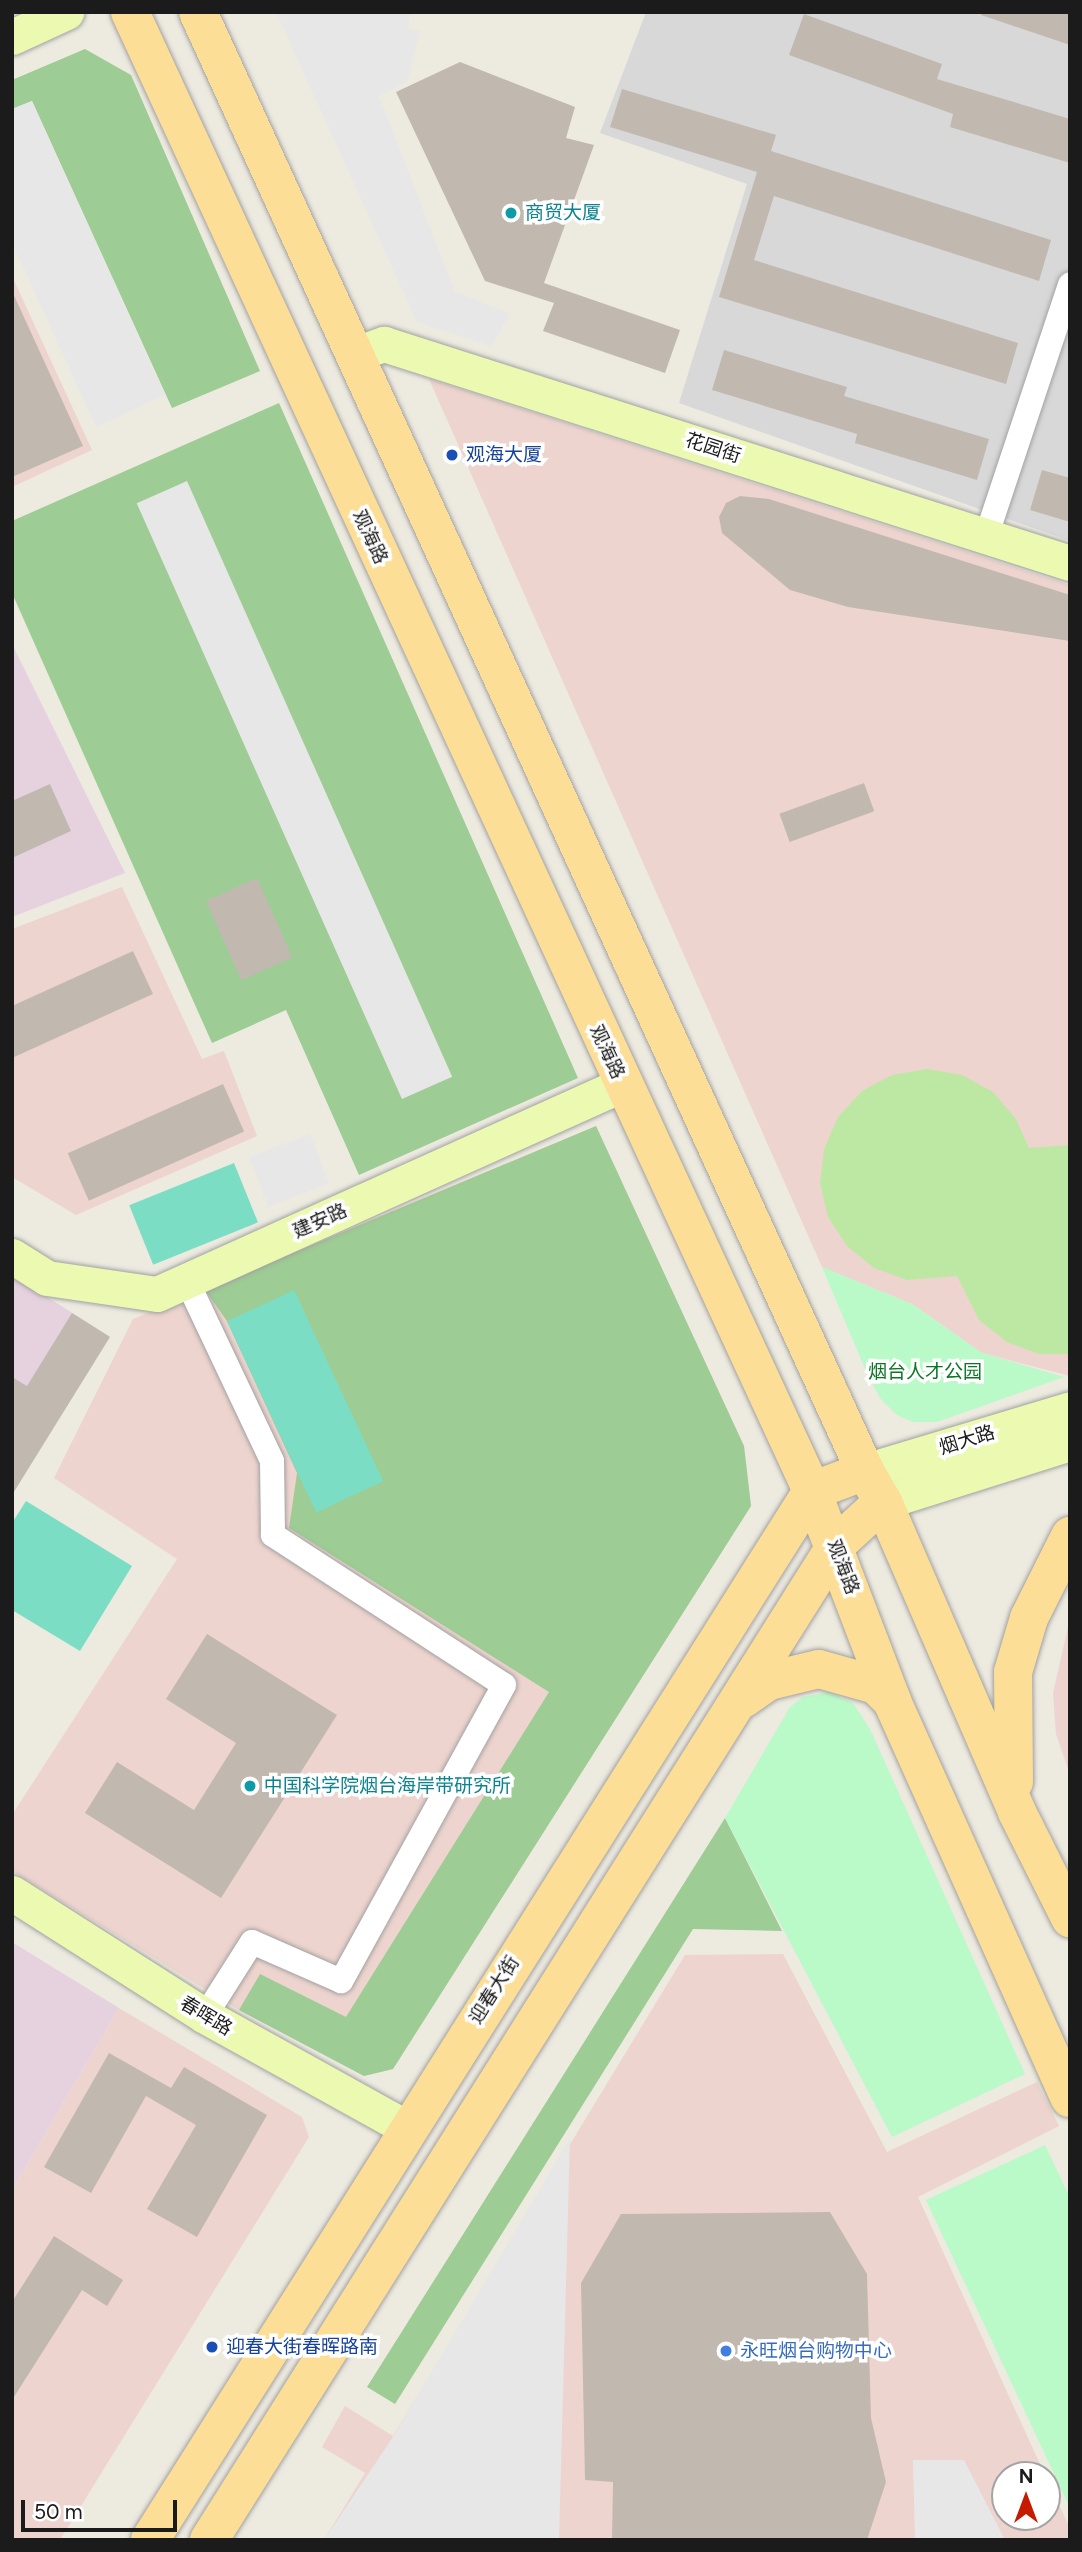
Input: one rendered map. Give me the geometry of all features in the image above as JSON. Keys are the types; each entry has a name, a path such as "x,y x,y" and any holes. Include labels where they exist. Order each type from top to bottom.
{"main road":[{"name":"观海路","path":"130,12 621,1084 812,1491 836,1545 892,1701 1070,2098"},
{"path":"198,12 874,1487 1017,1812 1070,1918"},
{"path":"812,1491 874,1487"},
{"path":"209,2540 874,1487"},
{"name":"迎春大街","path":"150,2540 407,2128 812,1491"},
{"path":"1017,1812 1011,1725 1013,1672 1029,1618 1070,1536"},
{"path":"741,1700 769,1681 819,1669 876,1685 892,1701"}],"street":[{"path":"12,37 66,12"},
{"path":"987,534 1070,284"},
{"name":"花园街","path":"356,355 384,344 987,534 1070,563"},
{"name":"建安路","path":"12,1256 47,1278 157,1294 621,1084"},
{"path":"187,1282 272,1461 273,1535 504,1685 341,1981 252,1942 205,2016"},
{"name":"烟大路","path":"874,1487 1070,1409"},
{"name":"烟大路","path":"874,1487 1070,1443"},
{"name":"春晖路","path":"12,1893 205,2016 407,2128"}],"shaded area":[{"path":"276,12 410,12 408,29 420,30 407,82 379,96 455,292 510,314 491,346 417,322"},
{"path":"646,12 1070,12 1070,541 679,403 747,184 600,133"},
{"path":"32,101 165,395 96,427 12,242 12,109"},
{"path":"12,276 92,450 12,487"},
{"path":"429,379 1070,585 1070,1376 982,1353 912,1304 822,1267"},
{"path":"187,481 452,1077 402,1099 137,503"},
{"path":"12,644 125,873 12,917"},
{"path":"122,887 202,1059 224,1051 257,1136 76,1215 12,1177 12,929"},
{"name":"中国科学院烟台海岸带研究所","path":"596,1126 744,1446 751,1506 393,2069 364,2076 239,2010 12,1871 12,1815 177,1559 54,1478 133,1319"},
{"path":"310,1134 329,1183 268,1207 249,1157"},
{"path":"12,1275 109,1336 12,1488"},
{"path":"1070,1618 1070,1775 1056,1734 1053,1693"},
{"path":"12,1942 119,2008 12,2190"},
{"path":"783,1954 887,2152 1037,2082 1059,2126 918,2197 1039,2461 991,2461 991,2531 1061,2531 1061,2509 1070,2528 1070,2540 324,2540 365,2473 322,2447 345,2406 393,2436 685,1955"},
{"path":"119,2008 302,2117 309,2137 60,2540 12,2540 12,2190"},
{"path":"570,2138 559,2540 324,2540 393,2437"},
{"path":"913,2460 964,2460 991,2513 991,2531 1000,2531 1005,2540 915,2540"}],"green space":[{"path":"85,49 131,75 260,371 172,408 32,101 12,109 12,80"},
{"path":"279,403 578,1078 359,1175 286,1010 212,1043 12,593 12,521"},
{"path":"927,1069 962,1075 993,1092 1016,1119 1029,1148 1070,1145 1070,1354 1039,1354 1007,1342 979,1320 957,1276 907,1280 874,1268 847,1246 828,1217 820,1183 824,1149 838,1117 862,1091 892,1075"},
{"path":"596,1126 744,1446 751,1506 393,2069 364,2076 239,2010 260,1974 346,2017 549,1692 289,1528 297,1473 227,1321 205,1290"},
{"path":"234,1163 258,1222 153,1265 129,1205"},
{"name":"烟台人才公园","path":"822,1267 912,1304 982,1353 1064,1377 937,1422 913,1422 897,1415 880,1398 866,1371"},
{"path":"294,1290 383,1481 316,1513 227,1321"},
{"path":"26,1501 132,1566 80,1651 12,1610 12,1523"},
{"path":"829,1692 853,1703 870,1729 1025,2074 892,2137 725,1818 790,1707 803,1697"},
{"path":"725,1818 782,1931 693,1929 395,2404 367,2387"},
{"path":"1045,2145 1070,2198 1070,2508 1061,2489 1061,2461 1048,2461 926,2200"}],"building":[{"path":"982,12 1070,12 1070,45 981,15"},
{"path":"804,14 942,64 937,79 1070,119 1070,163 950,127 953,114 789,55"},
{"name":"商贸大厦","path":"460,62 575,107 566,138 594,145 544,283 680,330 665,373 543,331 554,303 485,281 396,92"},
{"path":"622,89 776,135 771,151 1051,240 1039,281 774,196 754,260 1018,343 1006,384 719,297 757,172 610,127"},
{"path":"12,291 83,446 12,477"},
{"path":"724,350 847,387 844,396 989,439 977,480 855,443 857,434 712,390"},
{"path":"1042,470 1070,478 1070,522 1030,510"},
{"path":"740,496 769,499 1070,595 1070,641 848,607 790,590 722,533 719,517 726,503"},
{"path":"864,783 874,811 790,842 779,814"},
{"path":"50,784 71,831 12,858 12,801"},
{"path":"257,878 292,957 241,980 206,901"},
{"path":"133,951 153,994 12,1058 12,1006"},
{"path":"223,1084 244,1132 89,1201 68,1153"},
{"path":"72,1313 110,1337 12,1495 12,1377 27,1386"},
{"name":"中国科学院烟台海岸带研究所","path":"207,1634 337,1715 221,1898 85,1813 117,1762 194,1810 236,1743 166,1699"},
{"path":"109,2053 171,2088 184,2067 267,2115 197,2237 147,2209 196,2125 146,2096 91,2193 44,2167"},
{"name":"永旺烟台购物中心","path":"830,2212 867,2274 871,2418 886,2482 867,2540 612,2540 613,2482 585,2480 581,2283 621,2214"},
{"path":"54,2236 123,2280 107,2306 82,2290 12,2400 12,2302"}],"place":[{"name":"商贸大厦","path":"511,213"},
{"name":"观海大厦","path":"452,455"},
{"name":"中国科学院烟台海岸带研究所","path":"250,1786"},
{"name":"迎春大街春晖路南","path":"212,2347"},
{"name":"永旺烟台购物中心","path":"726,2351"}]}
